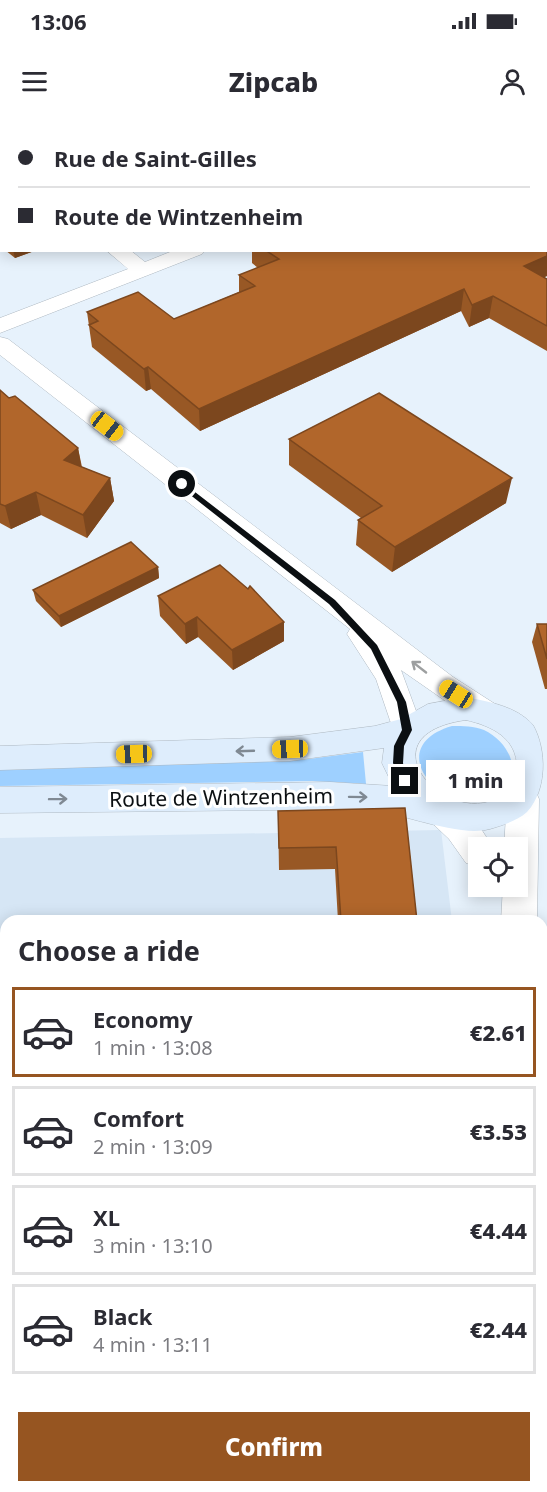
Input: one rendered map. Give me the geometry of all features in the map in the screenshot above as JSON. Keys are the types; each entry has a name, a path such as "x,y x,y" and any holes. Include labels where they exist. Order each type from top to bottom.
{"main road":[{"path":"0,758 290,749 375,738 407,730 422,718 441,711 462,708 494,716 547,735"},
{"path":"494,716 521,733 532,749 536,766 535,796"},
{"name":"Route de Wintzenheim","path":"407,730 399,746 398,763 405,781 418,797 440,810"},
{"name":"Route de Wintzenheim","path":"0,800 382,797 462,816 486,816 507,810 535,796"}],"street":[{"path":"119,252 144,271"},
{"path":"0,326 190,252"},
{"path":"0,344 442,686 494,716"},
{"path":"332,602 374,647 401,702 407,730"},
{"path":"520,915 535,796"},
{"path":"440,810 461,829 468,839"},
{"path":"502,897 510,915"}],"shaded area":[{"path":"452,726 468,726 484,730 501,743 507,751 512,770 505,787 495,794 475,799 455,797 439,789 426,777 420,763 421,749 431,736"},
{"path":"363,752 366,784 312,781 0,786 0,767 301,760"},
{"path":"441,830 451,915 0,915 0,838"}],"building":[{"path":"268,252 547,252 547,256 524,266 547,279 547,326 493,296 472,305 464,289 199,409 148,367 144,369 89,325 98,321 87,312 138,292 174,319 255,286 239,275 279,259"},
{"path":"0,390 9,398 15,396 78,448 64,460 110,478 83,515 36,492 5,506 0,504"},
{"path":"379,393 512,478 395,547 358,520 382,506 289,439"},
{"path":"131,542 158,567 59,616 33,590"},
{"path":"220,565 248,589 250,586 284,622 232,650 197,617 185,624 158,596"},
{"path":"537,624 547,624 547,659"},
{"path":"405,808 416,915 341,915 336,847 279,848 278,811"}],"route":[{"path":"182,484 332,602 374,647 401,702 407,730 399,746 398,763 405,781"}]}
